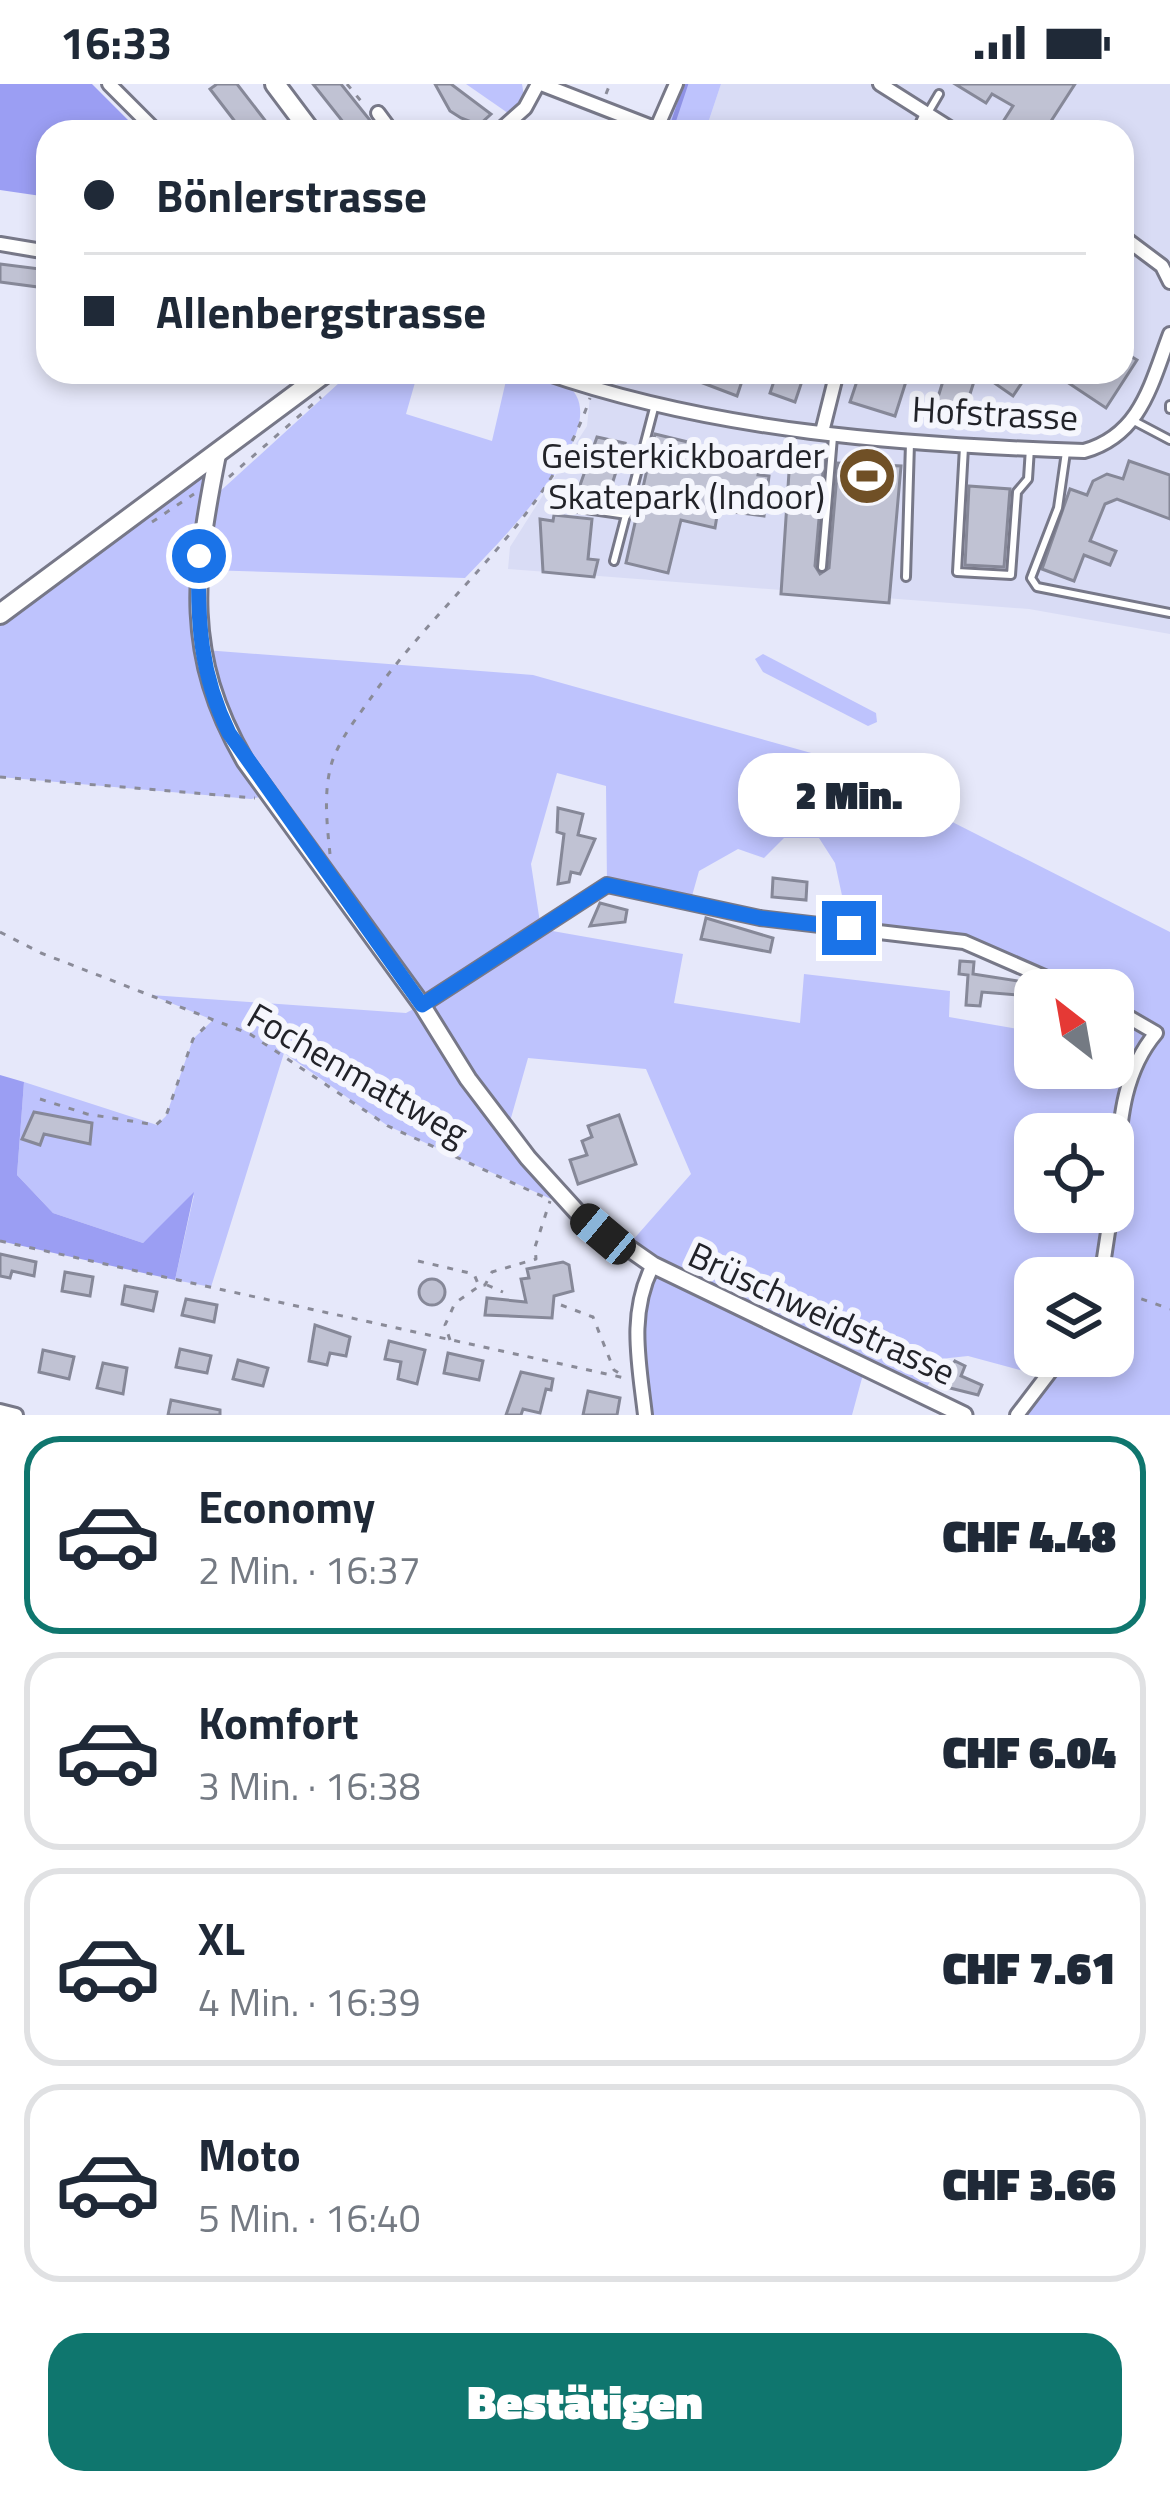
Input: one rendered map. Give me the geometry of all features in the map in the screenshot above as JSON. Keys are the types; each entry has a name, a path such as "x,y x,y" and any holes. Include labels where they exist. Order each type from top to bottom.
{"main road":[{"path":"275,84 301,120"},
{"path":"0,614 323,384"}],"street":[{"path":"109,84 145,120"},
{"path":"512,120 540,84 629,120"},
{"path":"661,120 676,84"},
{"path":"880,84 937,120"},
{"path":"378,113 383,120"},
{"path":"924,120 927,114"},
{"path":"0,244 36,250"},
{"path":"1134,245 1162,266 1170,282"},
{"path":"1134,421 1170,334"},
{"name":"Hofstrasse","path":"584,384 593,391 654,408 828,433 1066,451 1102,446 1134,421"},
{"path":"828,433 835,384"},
{"name":"Brüschweidstrasse","path":"217,458 199,556 203,668 229,733 554,1196 653,1265 941,1409 964,1415"},
{"path":"422,1005 607,885 760,918 944,937 1030,969"},
{"path":"1134,1021 1156,1034 1134,1064"},
{"path":"645,1415 634,1378 635,1322 641,1289 653,1265"},
{"path":"1017,1415 1046,1377"},
{"path":"0,1411 16,1415"}],"lane":[{"path":"927,114 939,94"},
{"path":"614,561 654,408"},
{"path":"1134,421 1170,440"},
{"path":"822,567 828,433"},
{"path":"906,577 910,440"},
{"path":"965,443 957,572 1011,575 1017,492 1028,478 1030,448"},
{"path":"1066,451 1058,508 1031,578 1037,587 1170,613"},
{"path":"566,506 627,515"}],"path":[{"path":"347,84 368,111 378,113"},
{"path":"146,527 190,496 211,491 324,384"},
{"path":"332,883 327,787 340,746 407,649 542,495 575,444 593,391"},
{"path":"0,777 251,800 269,795"},
{"name":"Fochenmattweg","path":"0,932 213,1019 284,1053 388,1126 554,1196"},
{"path":"40,1099 87,1114 157,1125 166,1116 193,1039 213,1019"},
{"path":"450,1340 445,1325 454,1303 482,1286 492,1272 536,1259 535,1247 554,1196"},
{"path":"0,1241 634,1378"},
{"path":"418,1261 474,1274 482,1286 503,1292"},
{"path":"1134,1296 1170,1309"},
{"path":"561,1305 593,1316 614,1370 634,1378"}],"shaded area":[{"path":"0,84 92,84 128,120 36,120 36,195 0,190"},
{"path":"466,84 522,84 524,96 512,116"},
{"path":"680,84 721,84 709,120 666,120"},
{"path":"721,84 1170,84 1170,634 1029,609 508,569 510,547 587,426 590,396 573,387 577,384 601,384 615,390 617,384 1134,384 1134,120 709,120"},
{"path":"338,384 415,384 406,414 492,441 505,384 561,384 577,397 579,424 566,456 515,525 465,578 204,570 216,495"},
{"path":"217,457 203,526 205,650 533,675 822,756 1170,932 1170,1415 1017,1415 1046,1377 1134,1377 1134,1257 1014,1257 1014,1368 968,1356 940,1359 924,1394 865,1367 852,1415 645,1415 637,1352 653,1266 625,1249 691,1174 646,1069 528,1058 507,1132 558,1193 551,1199 388,1126 284,1053 211,1287 175,1280 194,1195 143,1243 53,1213 17,1175 24,1082 157,1125 166,1116 193,1039 213,1020 151,995 406,1013 421,1005 269,795 251,799 0,777 0,614","holes":["557,773 606,786 607,885 690,903 699,871 738,849 764,858 784,838 819,838 835,863 849,928 964,942 1026,969 1134,969 1134,1089 1014,1089 1014,1028 949,1017 950,991 804,974 800,1023 674,1003 683,954 541,929 531,864"]},
{"path":"763,654 876,713 877,722 868,726 763,672 755,659"},
{"path":"0,1075 24,1082 17,1175 53,1213 143,1243 194,1192 175,1280 0,1241"}],"building":[{"path":"217,84 237,84 265,120 234,120 210,89"},
{"path":"313,84 341,84 370,120 342,120"},
{"path":"435,84 451,84 491,114 484,120 466,120 450,111"},
{"path":"955,84 1075,84 1052,120 1004,120 1013,106 992,94 986,103"},
{"path":"0,264 36,268 36,287 0,282"},
{"path":"706,384 741,384 737,396"},
{"path":"773,384 801,384 795,402 770,393"},
{"path":"856,384 905,384 895,416 850,402"},
{"path":"942,384 973,384 963,416 935,407"},
{"path":"996,384 1021,384 1013,396"},
{"path":"1070,384 1122,384 1106,408"},
{"path":"655,434 692,443 692,463 759,469 758,475 769,476 764,516 718,510 715,528 681,520 668,573 626,563"},
{"path":"597,437 625,443 609,494 579,488"},
{"path":"790,457 824,460 815,566 820,574 829,568 838,463 901,466 889,603 781,594"},
{"path":"1129,461 1170,475 1170,519 1117,499 1105,504 1090,541 1116,551 1110,565 1084,555 1074,581 1042,569 1070,489 1087,495 1093,481 1107,474 1123,479"},
{"path":"969,486 1010,489 1004,567 965,565"},
{"path":"554,515 592,519 588,559 598,560 594,577 543,572 540,519 553,521"},
{"path":"558,808 583,814 578,835 595,839 580,874 571,872 569,882 558,884 564,834 557,832"},
{"path":"773,878 807,882 806,900 772,897"},
{"path":"600,903 627,910 625,922 590,926"},
{"path":"706,918 773,938 770,952 701,939"},
{"path":"831,939 877,943 875,956 829,957"},
{"path":"960,961 974,962 973,974 1014,980 1014,995 982,992 980,1006 966,1005 968,975 959,974"},
{"path":"34,1112 92,1123 90,1144 44,1134 40,1145 22,1139"},
{"path":"619,1115 636,1164 578,1184 570,1160 587,1155 582,1141 592,1137 588,1126"},
{"path":"0,1254 36,1262 34,1276 12,1271 10,1278 0,1276"},
{"path":"569,1265 573,1291 554,1296 552,1318 485,1315 487,1298 526,1302 521,1279 529,1278 527,1269"},
{"path":"65,1272 93,1277 90,1296 62,1291"},
{"path":"432,1279 445,1292 432,1305 419,1292"},
{"path":"125,1286 157,1292 153,1311 122,1304"},
{"path":"186,1299 217,1305 214,1322 182,1315"},
{"path":"315,1325 350,1337 346,1356 330,1353 327,1365 309,1361"},
{"path":"389,1341 425,1350 417,1384 398,1379 401,1362 385,1359"},
{"path":"180,1349 211,1356 207,1373 176,1367"},
{"path":"43,1350 74,1357 69,1379 39,1372"},
{"path":"448,1353 483,1361 479,1380 444,1373"},
{"path":"238,1360 268,1368 263,1386 233,1379"},
{"path":"955,1361 965,1366 961,1376 982,1385 978,1395 938,1385"},
{"path":"103,1363 127,1368 123,1394 97,1388"},
{"path":"521,1372 553,1379 551,1390 546,1389 540,1413 523,1409 521,1415 506,1415"},
{"path":"588,1391 620,1398 617,1415 583,1415"},
{"path":"171,1400 220,1410 220,1415 168,1415"}],"waterway":[{"path":"674,120 686,84"}],"place":[{"name":"Geisterkickboarder Skatepark (Indoor)","path":"867,476"}],"route":[{"path":"199,556 203,668 229,733 422,1005 607,885 760,918 849,928"}]}
